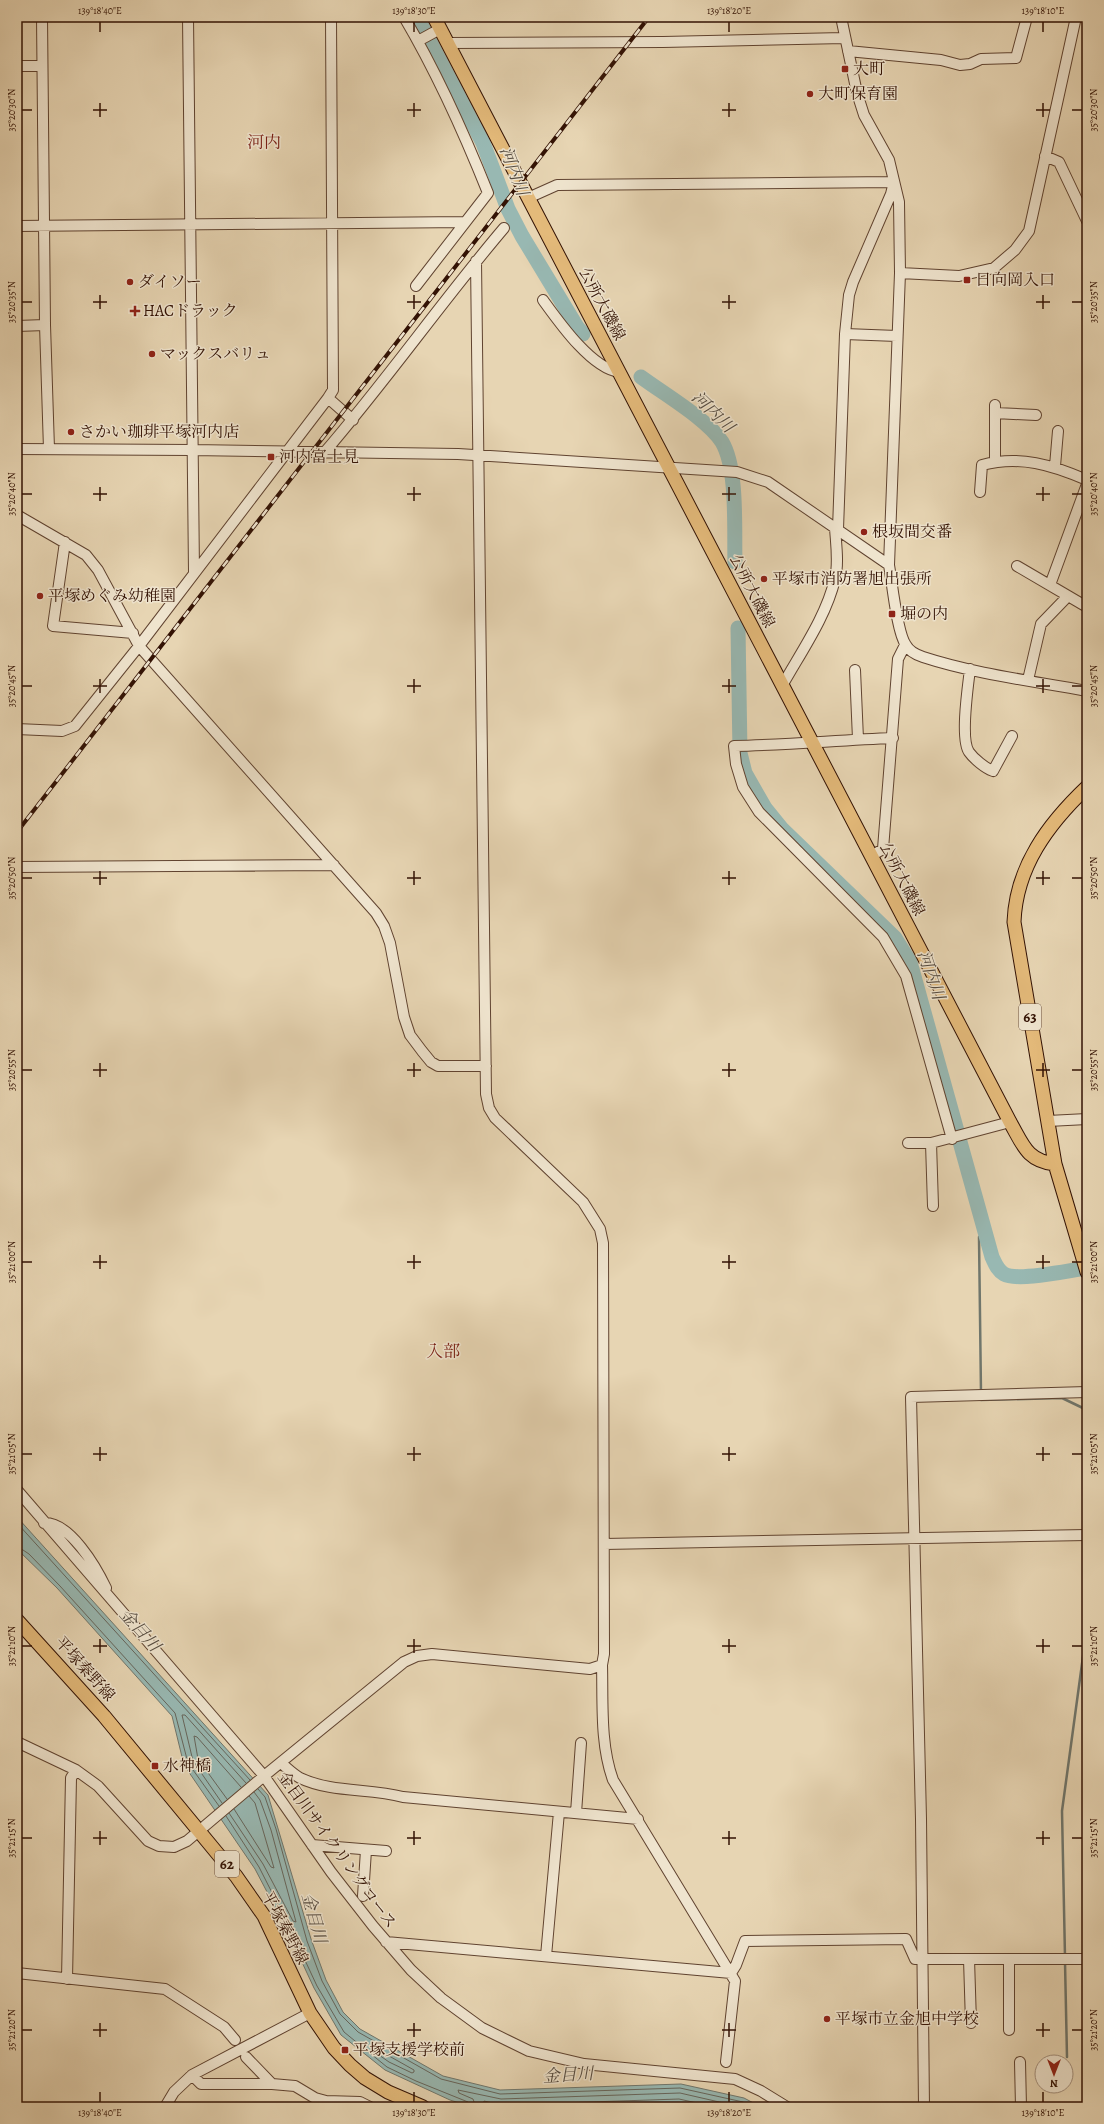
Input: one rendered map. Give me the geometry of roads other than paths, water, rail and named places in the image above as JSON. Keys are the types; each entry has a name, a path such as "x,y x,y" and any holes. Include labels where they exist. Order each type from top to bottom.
{"main road":[{"name":"公所大磯線","path":"436,26 447,43 1024,1148 1035,1160 1055,1164"},
{"name":"63","path":"1086,1269 1055,1164 1017,949 1014,922 1015,901 1022,874 1034,851 1065,808 1087,787"},
{"name":"平塚秦野線","path":"17,1620 104,1716 200,1830 236,1876 264,1916 310,2013 321,2032 350,2065 388,2092 423,2107"}],"street":[{"path":"42,17 45,326 49,449"},
{"path":"188,17 194,572"},
{"path":"17,729 62,731 75,726 139,646 333,390 331,17"},
{"path":"404,17 418,41 467,142 488,193 416,286"},
{"path":"840,17 857,93 864,115 889,160 899,202 900,273 889,565 895,602 905,644 910,650 922,657 970,669 1087,691"},
{"path":"848,51 941,60 960,65 970,64 981,59 1016,58 1027,17"},
{"path":"900,273 959,276 994,268 1015,250 1029,231 1076,17"},
{"path":"418,41 436,26"},
{"path":"447,43 663,42 844,38"},
{"path":"17,66 42,66"},
{"path":"1045,156 1059,162 1087,220"},
{"path":"528,198 557,184 894,182"},
{"path":"782,686 828,600 835,579 837,560 845,334 849,296 853,282 891,194 894,182"},
{"path":"17,226 465,222"},
{"path":"324,453 353,420 476,261 504,228"},
{"path":"476,261 486,1094 489,1108 495,1118 583,1202 600,1229 602,1243 604,1544 604,1654 602,1665 604,1746 607,1764 613,1780 731,1972 735,1981 726,2062"},
{"path":"543,300 558,321 599,364 610,371 619,372"},
{"path":"17,326 45,326"},
{"path":"845,334 897,336"},
{"path":"328,398 353,420"},
{"path":"995,461 995,409 1036,415"},
{"path":"1055,466 1058,430"},
{"path":"17,449 192,450 479,456 722,470 737,472 768,482 889,565"},
{"path":"980,492 982,465 995,461 1036,462 1055,466 1087,480"},
{"path":"1050,584 1085,497 1087,484"},
{"path":"17,515 66,542 86,555 98,570 139,646 376,913 384,926 390,943 404,1017 410,1035 431,1062 438,1066 486,1066"},
{"path":"66,542 54,626 132,633"},
{"path":"1017,566 1087,607"},
{"path":"1028,680 1041,624 1068,596"},
{"path":"872,856 883,849 893,738 898,659 905,644"},
{"path":"970,669 964,724 968,751 986,768 993,771 1012,736"},
{"path":"855,670 858,740"},
{"path":"893,738 798,744 734,746 736,764 743,787 759,812 883,937 894,953 906,976 955,1137"},
{"path":"17,867 334,865"},
{"path":"1048,1121 1087,1119"},
{"path":"908,1143 932,1143 1010,1122"},
{"path":"932,1143 933,1206"},
{"path":"924,2107 911,1397 1087,1392"},
{"name":"金目川サイクリングコース","path":"17,1490 44,1523 58,1525 84,1550 101,1579 109,1597 264,1776 312,1845 386,1942 425,1984 452,2007 482,2028 529,2051 584,2064 735,2078 761,2091 787,2107"},
{"path":"604,1544 1087,1535"},
{"path":"17,1742 76,1770 98,1786 148,1841 159,1846 174,1847 187,1841 404,1662 417,1656 432,1654 590,1669 602,1665"},
{"path":"576,1813 581,1743"},
{"path":"281,1763 299,1777 326,1787 380,1792 403,1797 638,1819"},
{"path":"67,1979 71,1778 76,1770"},
{"path":"546,1956 559,1812"},
{"path":"312,1845 386,1851"},
{"path":"363,1896 366,1850"},
{"path":"731,1972 736,1966 745,1941 906,1939 915,1959 1087,1959"},
{"path":"386,1942 731,1972"},
{"path":"969,1959 971,2023"},
{"path":"1009,1959 1009,2030"},
{"path":"17,1973 165,1989 224,2027 235,2040"},
{"path":"165,2107 174,2092 192,2074 310,2013"},
{"path":"246,2057 272,2084"},
{"path":"1020,2062 1021,2107"},
{"path":"192,2074 201,2084 272,2084 295,2086 315,2098 326,2101 360,2102 370,2107"}],"water":[{"path":"17,1517 268,1795 311,1939 326,1980 343,2012 360,2029 443,2076 500,2090 681,2084 744,2098 761,2107 472,2107 450,2100 385,2070 341,2035 314,1988 287,1930 255,1869 184,1765 172,1716 57,1588 17,1549"}],"waterway":[{"name":"河内川","path":"417,17 483,143 508,209 522,236 577,327 583,334"},
{"name":"河内川","path":"641,377 696,416 715,433 722,442 731,468 733,483 735,562"},
{"name":"河内川","path":"738,628 740,753 745,773 765,808 782,829 895,938 910,962 992,1257 996,1266 1004,1274 1020,1277 1044,1275 1087,1268"},
{"path":"981,1393 979,1237 985,1232"},
{"path":"981,1398 981,1400 1062,1398 1087,1410"},
{"path":"1065,1957 1062,1811 1087,1627"},
{"path":"1065,1962 1067,2054"}],"railway":[{"path":"17,832 649,17"}],"place":[{"name":"大町","path":"845,69"},
{"name":"大町保育園","path":"810,94"},
{"name":"日向岡入口","path":"967,280"},
{"name":"ダイソー","path":"130,282"},
{"name":"HACドラック","path":"135,311"},
{"name":"マックスバリュ","path":"152,354"},
{"name":"さかい珈琲平塚河内店","path":"71,432"},
{"name":"河内富士見","path":"271,457"},
{"name":"根坂間交番","path":"864,532"},
{"name":"平塚市消防署旭出張所","path":"764,579"},
{"name":"平塚めぐみ幼稚園","path":"40,596"},
{"name":"堀の内","path":"892,614"},
{"name":"水神橋","path":"155,1766"},
{"name":"平塚市立金旭中学校","path":"827,2019"},
{"name":"平塚支援学校前","path":"345,2050"}],"district":[{"name":"河内","path":"264,142"},
{"name":"入部","path":"443,1351"}],"water label":[{"name":"金目川","path":"140,1630"},
{"name":"金目川","path":"314,1918"},
{"name":"金目川","path":"568,2075"}]}
